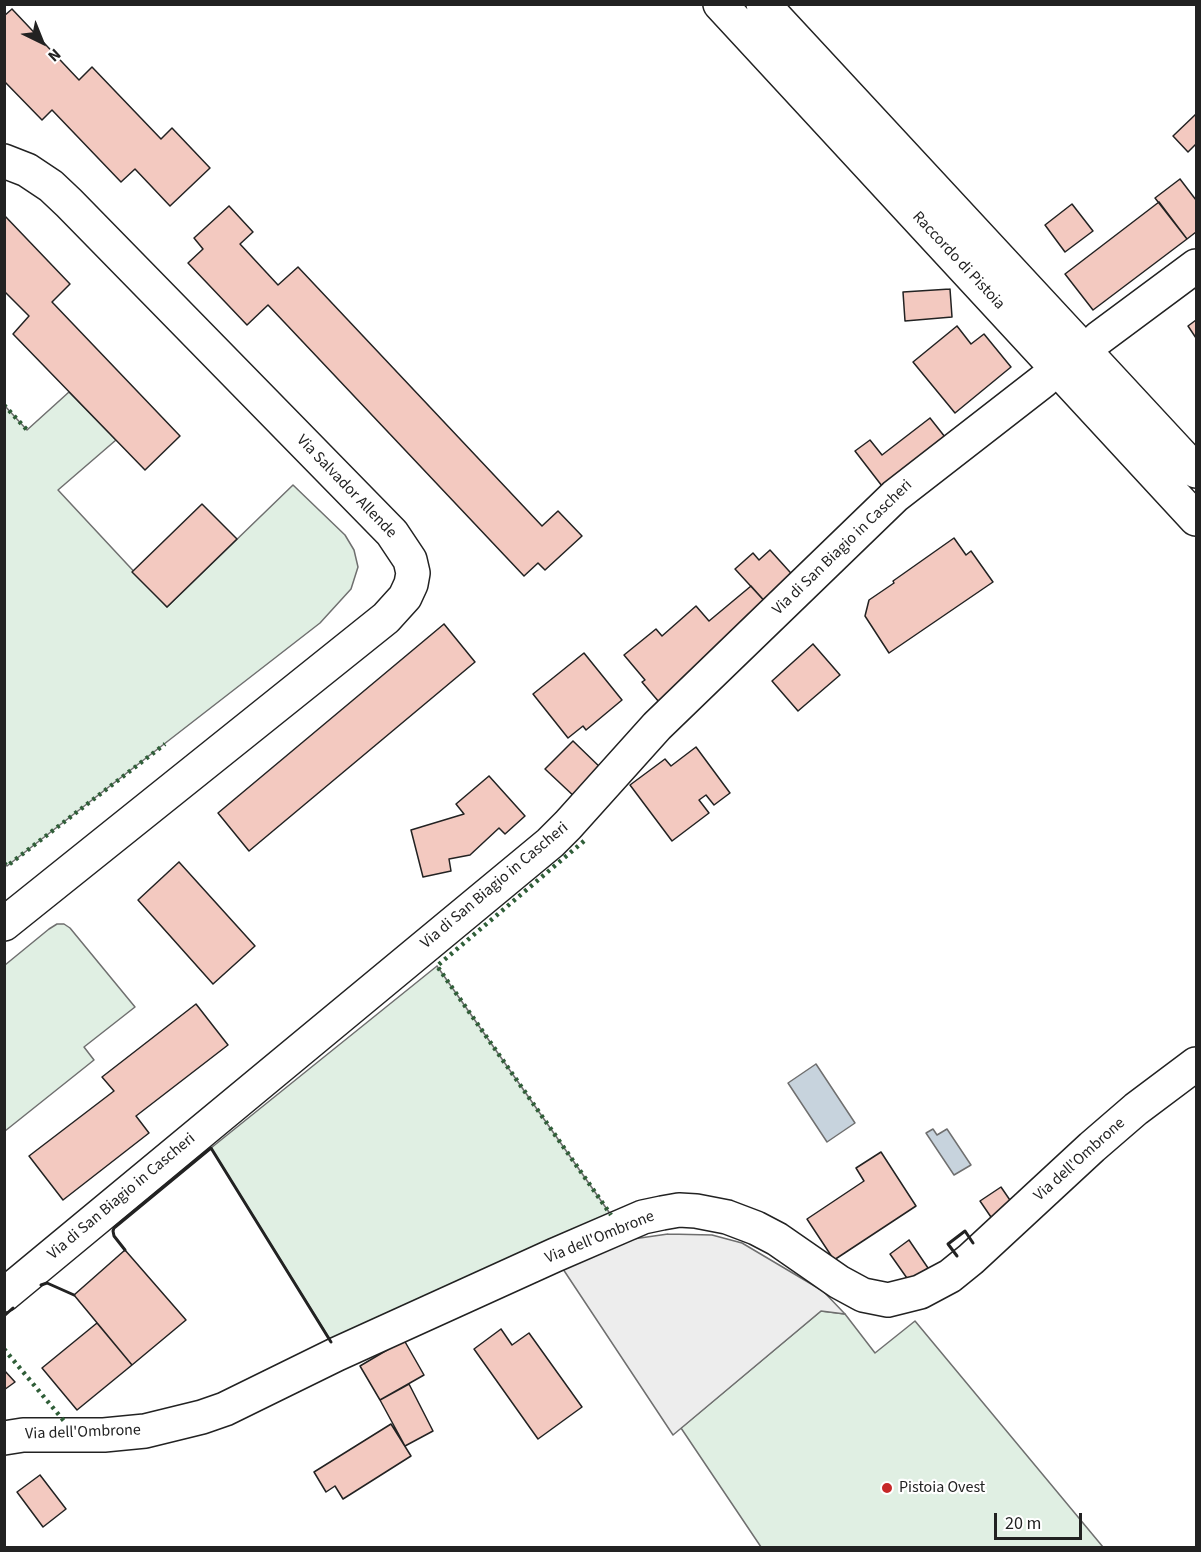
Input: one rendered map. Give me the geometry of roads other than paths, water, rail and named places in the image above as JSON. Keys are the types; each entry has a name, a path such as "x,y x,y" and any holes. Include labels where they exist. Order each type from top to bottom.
{"main road":[{"name":"Raccordo di Pistoia","path":"720,4 1197,519"},
{"name":"Raccordo di Pistoia","path":"764,4 1197,471"},
{"name":"Via Salvador Allende","path":"4,161 27,170 51,186 69,203 392,533 410,560 413,573 405,597 386,618 4,924"},
{"path":"1099,338 1197,266"},
{"name":"Via di San Biagio in Cascheri","path":"4,1295 550,843 657,726 895,496 1043,381"},
{"name":"Via dell'Ombrone","path":"4,1438 23,1435 104,1435 145,1431 202,1417 225,1409 348,1349 565,1251 643,1217 671,1211 696,1210 727,1217 756,1228 777,1239 839,1282 863,1295 888,1300 912,1295 950,1276 971,1259 1136,1109 1197,1064"}],"place":[{"name":"Pistoia Ovest","path":"887,1488"}]}
